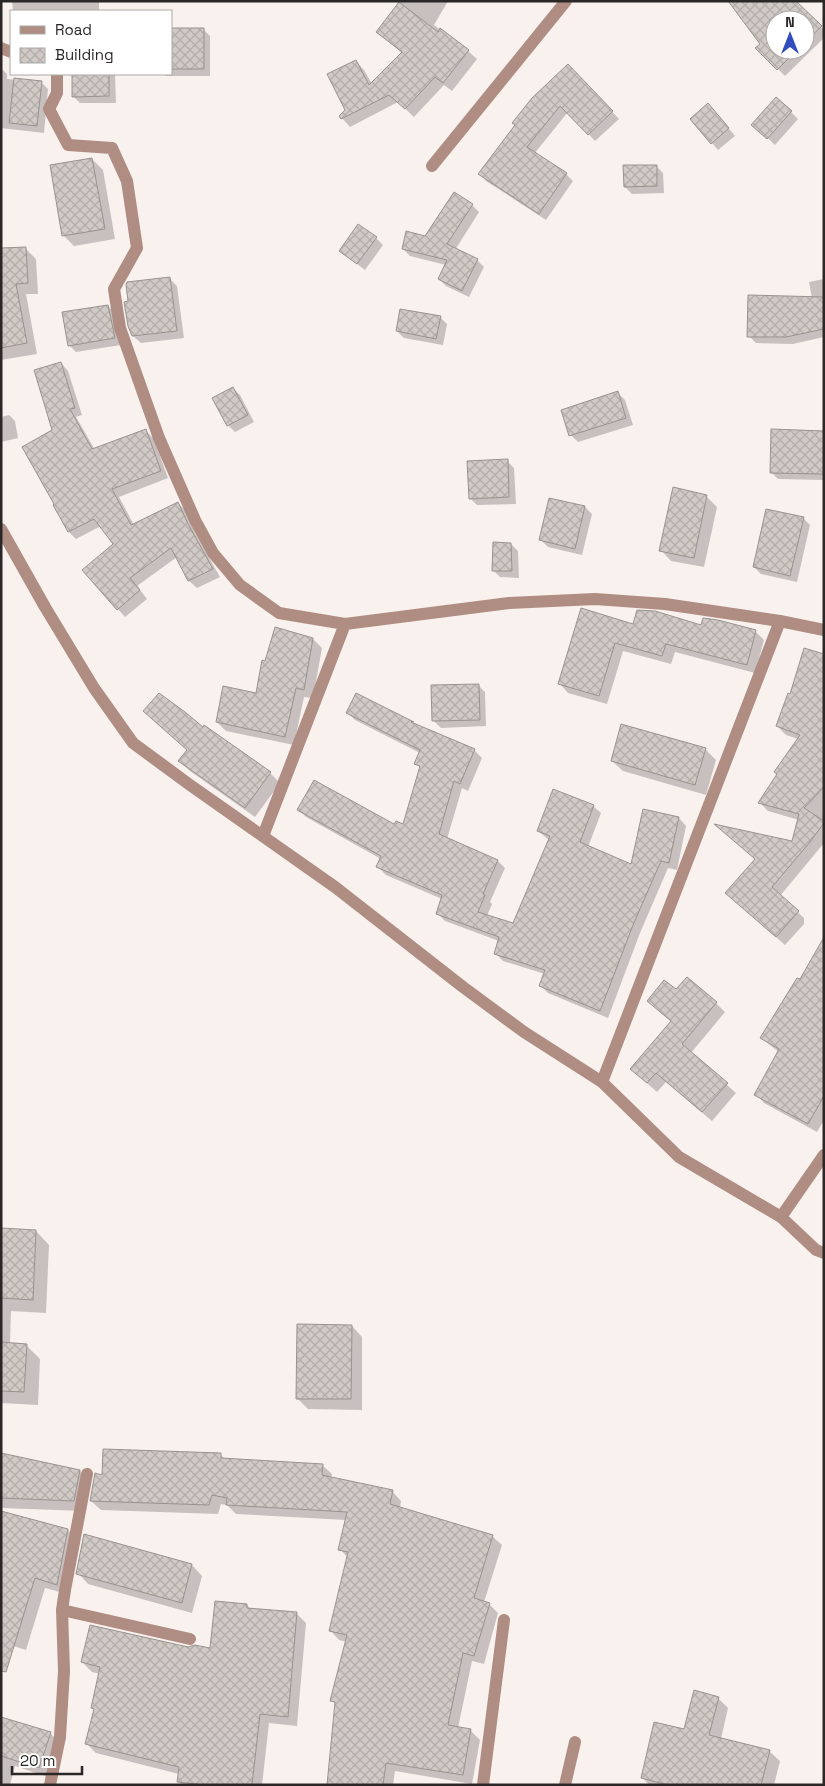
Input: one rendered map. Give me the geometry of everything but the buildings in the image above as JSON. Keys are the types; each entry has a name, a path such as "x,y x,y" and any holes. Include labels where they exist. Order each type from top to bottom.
{"street":[{"path":"432,166 566,1"},
{"path":"57,75 57,93 49,110 68,145 112,148 127,180 137,248 114,289 120,328 159,438 195,520 213,552 240,585 279,613 345,624 508,603 595,599 665,604 780,621 824,630"},
{"path":"1,529 94,688 134,743 190,785 335,887 524,1032 602,1082 679,1157 781,1217 816,1250 824,1252"},
{"path":"602,1082 780,621"},
{"path":"263,836 345,624"},
{"path":"781,1217 824,1155"},
{"path":"50,1785 60,1736 64,1671 62,1610 87,1474"},
{"path":"62,1610 190,1639"},
{"path":"483,1785 504,1620"},
{"path":"565,1785 575,1742"}]}
